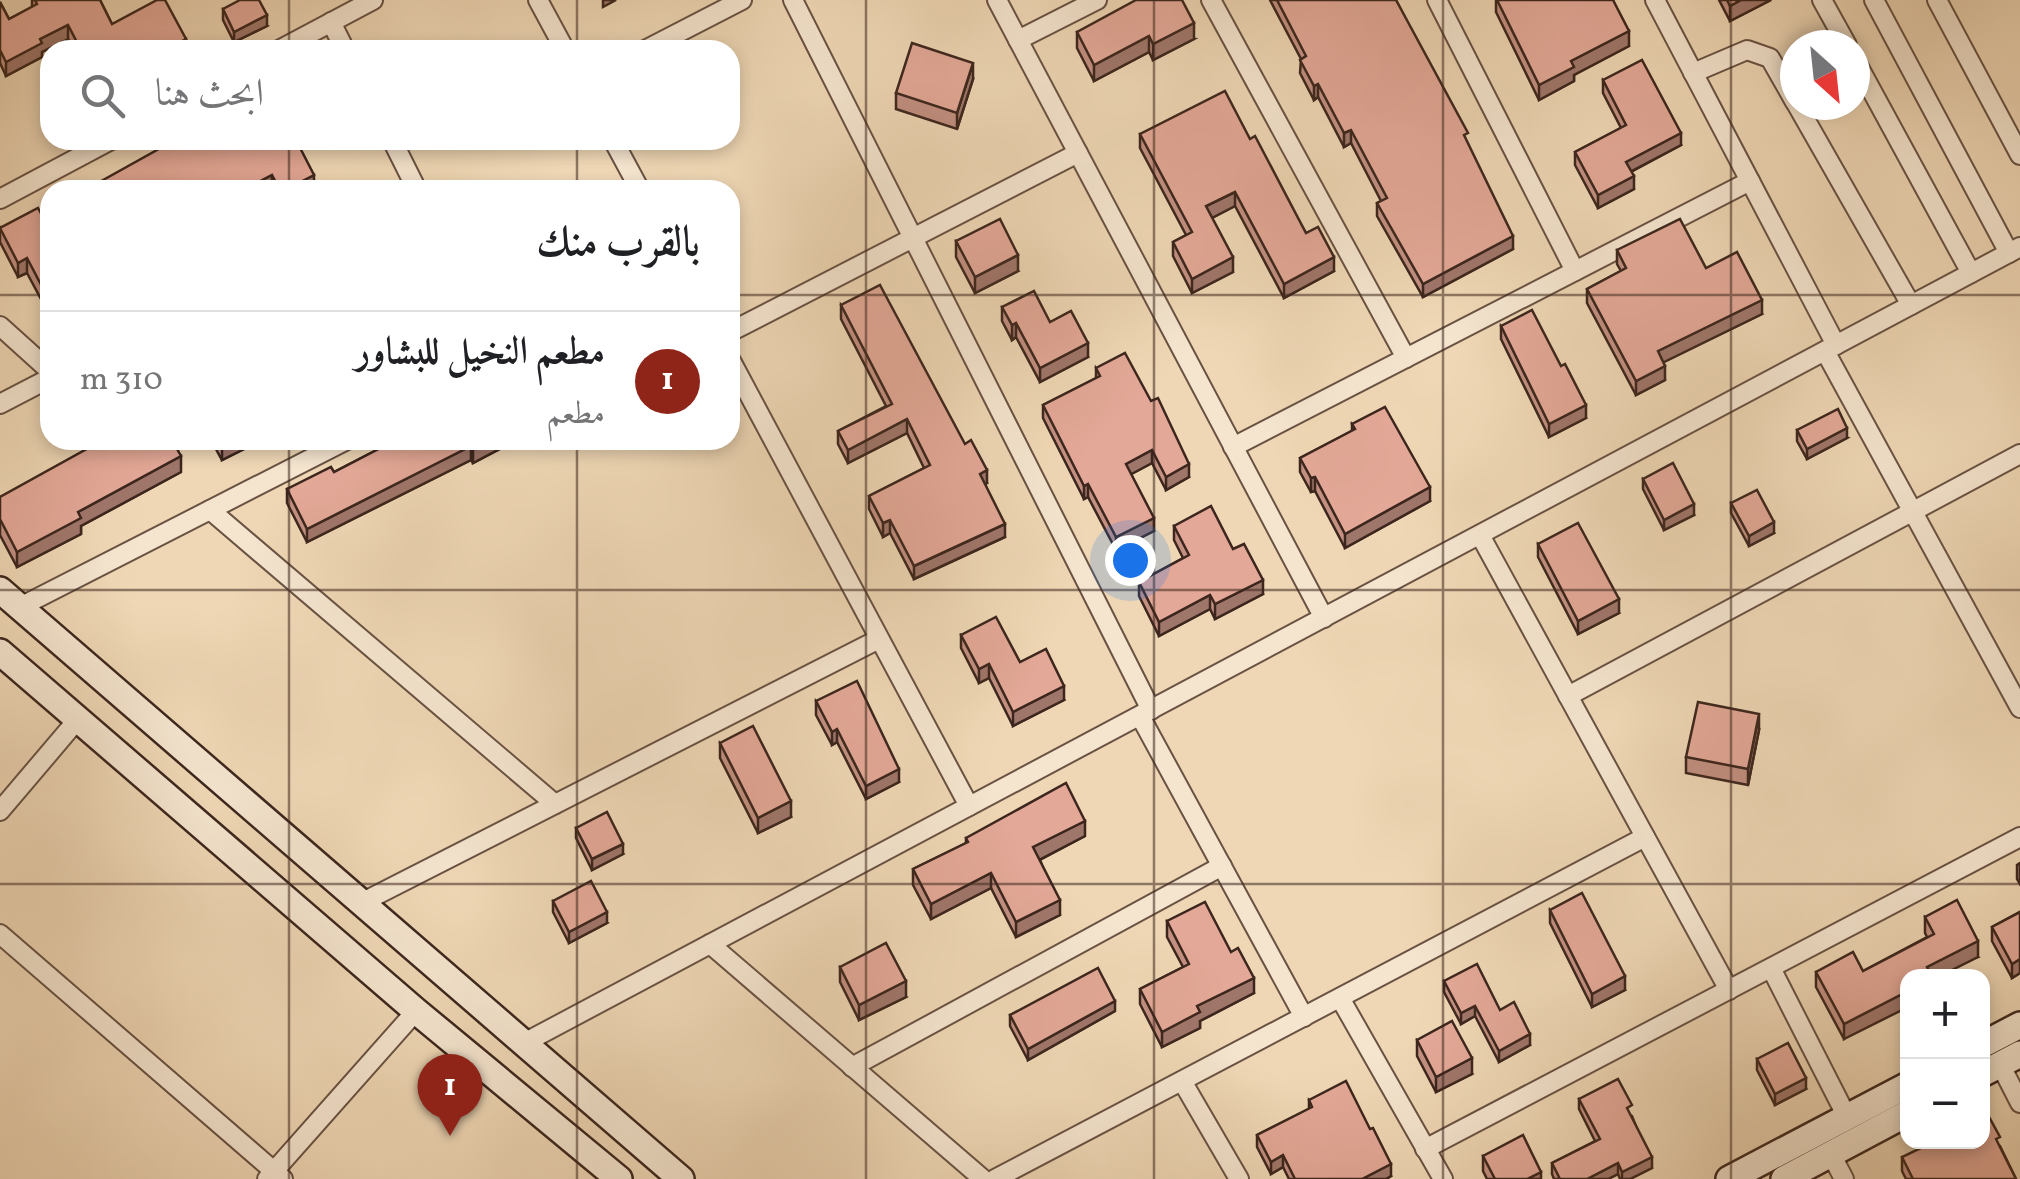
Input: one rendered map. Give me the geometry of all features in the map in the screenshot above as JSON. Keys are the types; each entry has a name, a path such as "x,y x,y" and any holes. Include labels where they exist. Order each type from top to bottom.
{"street":[{"path":"298,40 373,0"},
{"path":"538,0 559,40"},
{"path":"664,40 742,0"},
{"path":"793,0 1145,713 1304,1017"},
{"path":"997,0 1324,618"},
{"path":"1018,40 1097,0"},
{"path":"1211,0 1406,358"},
{"path":"1437,0 1575,271"},
{"path":"1655,0 1750,181 1912,512 2020,708"},
{"path":"1822,0 1839,30"},
{"path":"524,1044 2014,250 1874,0"},
{"path":"1937,0 2020,155"},
{"path":"331,22 340,40"},
{"path":"1693,73 1747,50 1770,58 1780,75"},
{"path":"1870,88 1971,273"},
{"path":"1806,120 1911,305"},
{"path":"0,200 92,150"},
{"path":"396,150 410,180"},
{"path":"618,150 635,180"},
{"path":"740,327 1078,153"},
{"path":"1233,446 1750,181"},
{"path":"0,326 40,364"},
{"path":"740,378 969,806"},
{"path":"0,404 40,380"},
{"path":"20,608 327,450"},
{"path":"1568,696 2020,454"},
{"path":"210,510 555,804"},
{"path":"1480,535 1728,990"},
{"path":"0,590 680,1179"},
{"path":"361,903 880,638"},
{"path":"0,652 416,1011 619,1179"},
{"path":"0,811 78,720"},
{"path":"995,1179 1645,837"},
{"path":"1426,1148 2020,837"},
{"path":"852,1067 1222,866"},
{"path":"0,934 274,1176 416,1011"},
{"path":"710,944 983,1179"},
{"path":"1771,968 1847,1116"},
{"path":"1340,998 1442,1179"},
{"path":"2020,1025 1996,1059 2020,1102"},
{"path":"1182,1081 1239,1179"},
{"path":"1728,1179 1900,1088"},
{"path":"1784,1179 1900,1118"},
{"path":"1831,1154 1844,1179"}],"building":[{"path":"35,0 100,0 112,24 157,0 165,0 186,39 76,40 68,25 6,62 0,50 0,2 9,19 37,4"},
{"path":"240,0 259,0 267,15 234,32 223,9"},
{"path":"1136,0 1182,0 1194,23 1153,44 1149,36 1094,65 1077,32"},
{"path":"1277,0 1396,0 1468,133 1464,135 1513,236 1423,284 1377,203 1387,198 1351,130 1344,133 1318,84 1314,86 1300,60 1306,56"},
{"path":"1497,0 1613,0 1629,31 1571,61 1574,67 1539,85"},
{"path":"912,43 973,63 957,113 896,93"},
{"path":"1642,60 1681,133 1626,162 1634,176 1598,195 1575,152 1626,125 1603,80"},
{"path":"1225,91 1250,139 1255,136 1306,233 1318,227 1334,257 1284,284 1235,192 1206,206 1233,257 1192,279 1173,242 1192,232 1140,134"},
{"path":"157,150 301,150 314,175 304,180 275,180 272,175 262,180 103,180"},
{"path":"38,208 40,283 27,258 18,263 0,228"},
{"path":"1000,219 1018,255 975,277 956,241"},
{"path":"1680,219 1706,268 1737,252 1762,300 1658,351 1665,366 1636,381 1587,289 1626,268 1617,250"},
{"path":"880,285 965,444 971,440 987,470 980,474 1005,524 914,566 890,520 883,523 869,496 930,465 907,419 848,450 838,431 892,404 841,305"},
{"path":"1034,291 1050,322 1071,311 1088,343 1040,368 1016,323 1012,325 1002,307"},
{"path":"1532,310 1586,405 1549,424 1501,326"},
{"path":"1125,353 1151,401 1158,398 1189,464 1166,477 1152,450 1126,464 1154,518 1116,537 1088,484 1084,486 1043,405 1100,376 1096,368"},
{"path":"1385,407 1430,487 1345,534 1315,477 1311,478 1300,458 1355,429 1352,424"},
{"path":"1838,409 1847,428 1807,449 1797,430"},
{"path":"85,450 178,450 181,456 78,512 81,518 17,552 0,519 0,497"},
{"path":"377,450 463,450 307,529 287,489 331,467 334,472"},
{"path":"1673,463 1694,504 1664,520 1643,479"},
{"path":"1757,490 1774,522 1749,536 1731,503"},
{"path":"1211,506 1233,549 1244,544 1263,580 1215,604 1210,595 1159,622 1139,582 1189,555 1174,526"},
{"path":"1578,523 1619,599 1578,621 1538,544"},
{"path":"996,617 1020,662 1046,649 1064,686 1013,712 989,664 979,669 961,635"},
{"path":"857,681 899,769 866,786 837,729 832,732 816,701"},
{"path":"1698,702 1759,714 1748,769 1686,757"},
{"path":"753,726 791,801 758,818 720,743"},
{"path":"1066,783 1085,821 1033,847 1060,900 1016,922 991,873 931,904 913,869 968,842 966,838"},
{"path":"607,812 623,844 592,859 576,828"},
{"path":"591,881 607,912 569,932 553,901"},
{"path":"1582,893 1625,976 1592,994 1550,910"},
{"path":"1957,900 1978,941 1928,969 1900,969 1900,995 1844,1024 1816,972 1853,952 1863,971 1934,934 1925,917"},
{"path":"1205,902 1231,952 1238,948 1254,978 1197,1006 1200,1012 1162,1032 1140,989 1189,964 1167,921"},
{"path":"2020,912 2020,959 2012,964 1992,927"},
{"path":"886,943 906,981 859,1005 840,967"},
{"path":"1477,964 1500,1010 1514,1002 1530,1034 1499,1051 1475,1006 1461,1013 1444,981"},
{"path":"1098,968 1115,1001 1028,1049 1010,1015"},
{"path":"1452,1021 1472,1058 1436,1077 1417,1040"},
{"path":"1788,1043 1806,1078 1775,1094 1757,1059"},
{"path":"1618,1079 1632,1105 1627,1108 1652,1157 1622,1172 1618,1163 1587,1179 1560,1179 1552,1163 1600,1139 1579,1099"},
{"path":"1346,1081 1391,1164 1362,1179 1295,1179 1283,1155 1271,1162 1257,1135 1312,1107 1309,1100"},
{"path":"1990,1119 2016,1179 1913,1179 1902,1157 1919,1149 1990,1149"},
{"path":"1523,1135 1541,1172 1527,1179 1495,1179 1483,1156"}],"place":[{"name":"مطعم النخيل للبشاور","path":"450,1136"}]}
